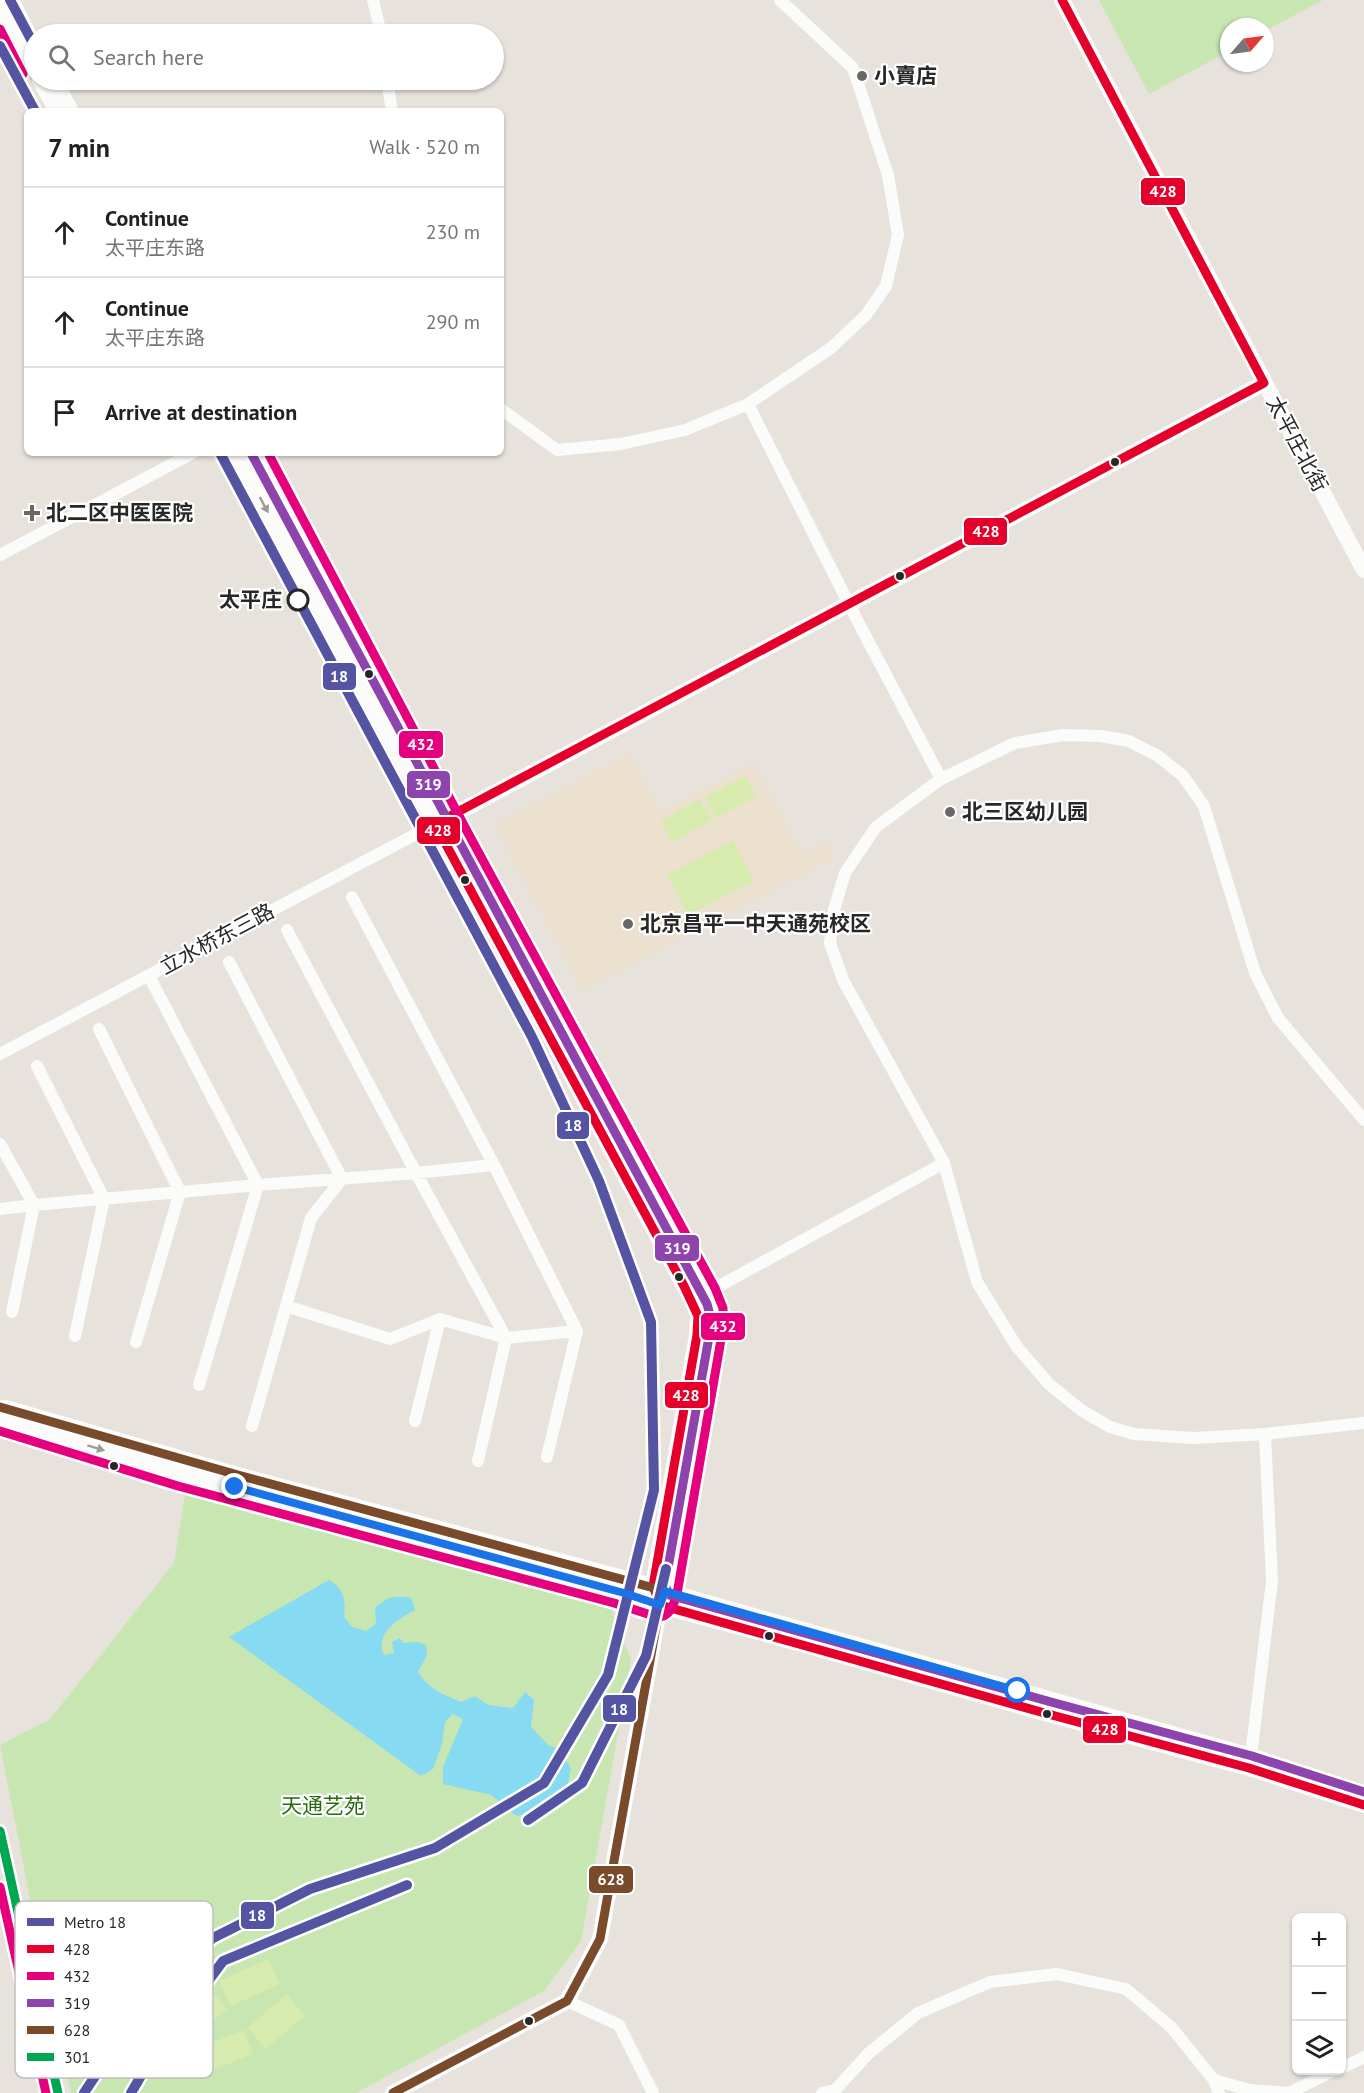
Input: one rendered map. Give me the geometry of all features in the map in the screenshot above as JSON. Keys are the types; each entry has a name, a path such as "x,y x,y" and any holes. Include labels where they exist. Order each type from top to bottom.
{"main road":[{"path":"12,0 24,24"},
{"name":"太平庄北街","path":"1062,0 1364,570"},
{"path":"0,3 24,49"},
{"path":"45,90 55,108"},
{"path":"59,90 69,108"},
{"path":"440,821 1264,383"},
{"path":"239,456 698,1297 711,1310 711,1326 660,1594 600,1939 567,2001 393,2093"},
{"path":"256,456 440,821"},
{"path":"0,1407 1364,1793"},
{"path":"0,1418 181,1474 624,1593 660,1594"},
{"path":"1250,1762 1364,1805"}],"street":[{"path":"373,0 379,24"},
{"path":"504,411 557,450 621,444 685,430 748,404 831,348 866,315 886,286 898,235 888,175 853,68 780,0"},
{"path":"389,90 392,108"},
{"path":"748,404 849,604 941,778"},
{"path":"0,555 187,456"},
{"path":"1364,1120 1278,1018 1255,973 1204,806 1183,776 1158,756 1129,741 1101,736 1063,735 1015,743 941,778 876,827 845,873 834,910 830,943 843,980 944,1163 977,1282 1017,1347 1049,1384 1081,1410 1110,1426 1134,1434 1193,1438 1265,1434 1364,1423"},
{"name":"立水桥东三路","path":"0,1054 440,821"},
{"path":"352,897 494,1165 577,1331 547,1457"},
{"path":"287,930 506,1338 478,1461"},
{"path":"229,962 342,1179"},
{"path":"148,976 258,1185 199,1385"},
{"path":"99,1029 180,1192 136,1342"},
{"path":"37,1066 104,1199 75,1336"},
{"path":"0,1144 34,1205 12,1312"},
{"path":"698,1297 944,1163"},
{"path":"0,1209 494,1165"},
{"path":"252,1426 311,1218 342,1179"},
{"path":"286,1306 390,1339 440,1319 506,1338 577,1331"},
{"path":"415,1421 440,1319"},
{"path":"1250,1762 1272,1581 1265,1434"},
{"path":"0,1831 15,1901"},
{"path":"822,2093 835,2090 869,2053 918,2013 990,1982 1057,1974 1126,1989 1172,2027 1214,2080 1219,2093"},
{"path":"567,2001 619,2025 653,2093"},
{"path":"1346,2066 1364,2057"},
{"path":"1214,2080 1250,2090 1289,2093 1325,2075"},
{"path":"55,2078 58,2093"}],"shaded area":[{"name":"北京昌平一中天通苑校区","path":"630,753 661,811 754,762 802,853 826,840 835,858 582,991 494,825"}],"green space":[{"path":"1099,0 1323,0 1274,26 1274,18 1220,18 1220,56 1149,94"},
{"path":"745,776 756,797 716,818 705,797"},
{"path":"700,799 712,820 672,842 661,821"},
{"path":"733,840 754,881 688,915 667,875"},
{"name":"天通艺苑","path":"192,1491 611,1608 631,1660 581,1941 544,1991 356,2093 71,2093 68,2078 213,2078 213,1901 30,1901 0,1745 50,1719 174,1563 185,1495"},
{"path":"268,1959 280,1984 231,2006 219,1981"},
{"path":"213,1993 227,2009 213,2021"},
{"path":"287,1994 305,2016 265,2049 248,2027"},
{"path":"243,2030 253,2054 213,2070 213,2042"}],"water":[{"path":"329,1580 338,1587 343,1595 344,1617 352,1627 366,1631 376,1624 375,1608 379,1604 391,1598 411,1598 415,1610 389,1628 382,1640 384,1655 394,1653 392,1642 400,1638 403,1643 417,1642 426,1645 427,1655 418,1672 426,1682 448,1697 461,1702 475,1696 488,1705 513,1708 525,1692 534,1700 531,1727 549,1746 560,1748 571,1769 567,1788 546,1809 517,1816 491,1795 443,1784 443,1767 463,1719 453,1714 445,1722 442,1744 433,1769 421,1776 229,1637"}],"metro line":[{"name":"18","path":"10,0 24,26"},
{"name":"18","path":"0,46 33,108"},
{"name":"18","path":"213,1938 310,1889 435,1848 544,1783 608,1675 654,1490 651,1322 599,1181 532,1037 222,456"},
{"name":"18","path":"528,1820 582,1783 646,1656 666,1569"},
{"name":"18","path":"213,1975 223,1961 407,1885"},
{"name":"18","path":"84,2093 94,2078"},
{"name":"18","path":"131,2093 140,2078"}],"transit line":[{"name":"319","path":"12,0 24,24"},
{"name":"428","path":"1062,0 1264,383"},
{"name":"432","path":"0,29 23,74"},
{"name":"428","path":"1264,383 435,824 698,1316 697,1335 653,1586 660,1605 1249,1768 1364,1805"},
{"name":"319","path":"253,456 707,1304 710,1315 709,1337 665,1585 669,1595 1252,1756 1364,1792"},
{"name":"432","path":"0,1431 178,1486 614,1603 657,1617 668,1613 677,1594 723,1328 723,1308 715,1288 468,833 270,456"},
{"name":"628","path":"0,1407 238,1475 665,1591 660,1605 600,1939 567,2001 393,2093"},
{"name":"301","path":"0,1831 15,1901"},
{"name":"432","path":"0,1887 15,1954"},
{"name":"432","path":"43,2078 46,2093"},
{"name":"301","path":"55,2078 58,2093"}],"place":[{"name":"小賣店","path":"862,76"},
{"name":"北二区中医医院","path":"32,513"},
{"name":"太平庄","path":"298,600"},
{"name":"北三区幼儿园","path":"950,812"},
{"name":"北京昌平一中天通苑校区","path":"628,924"}],"route":[{"path":"235,1487 624,1593 660,1605 665,1591 1018,1691"}]}
